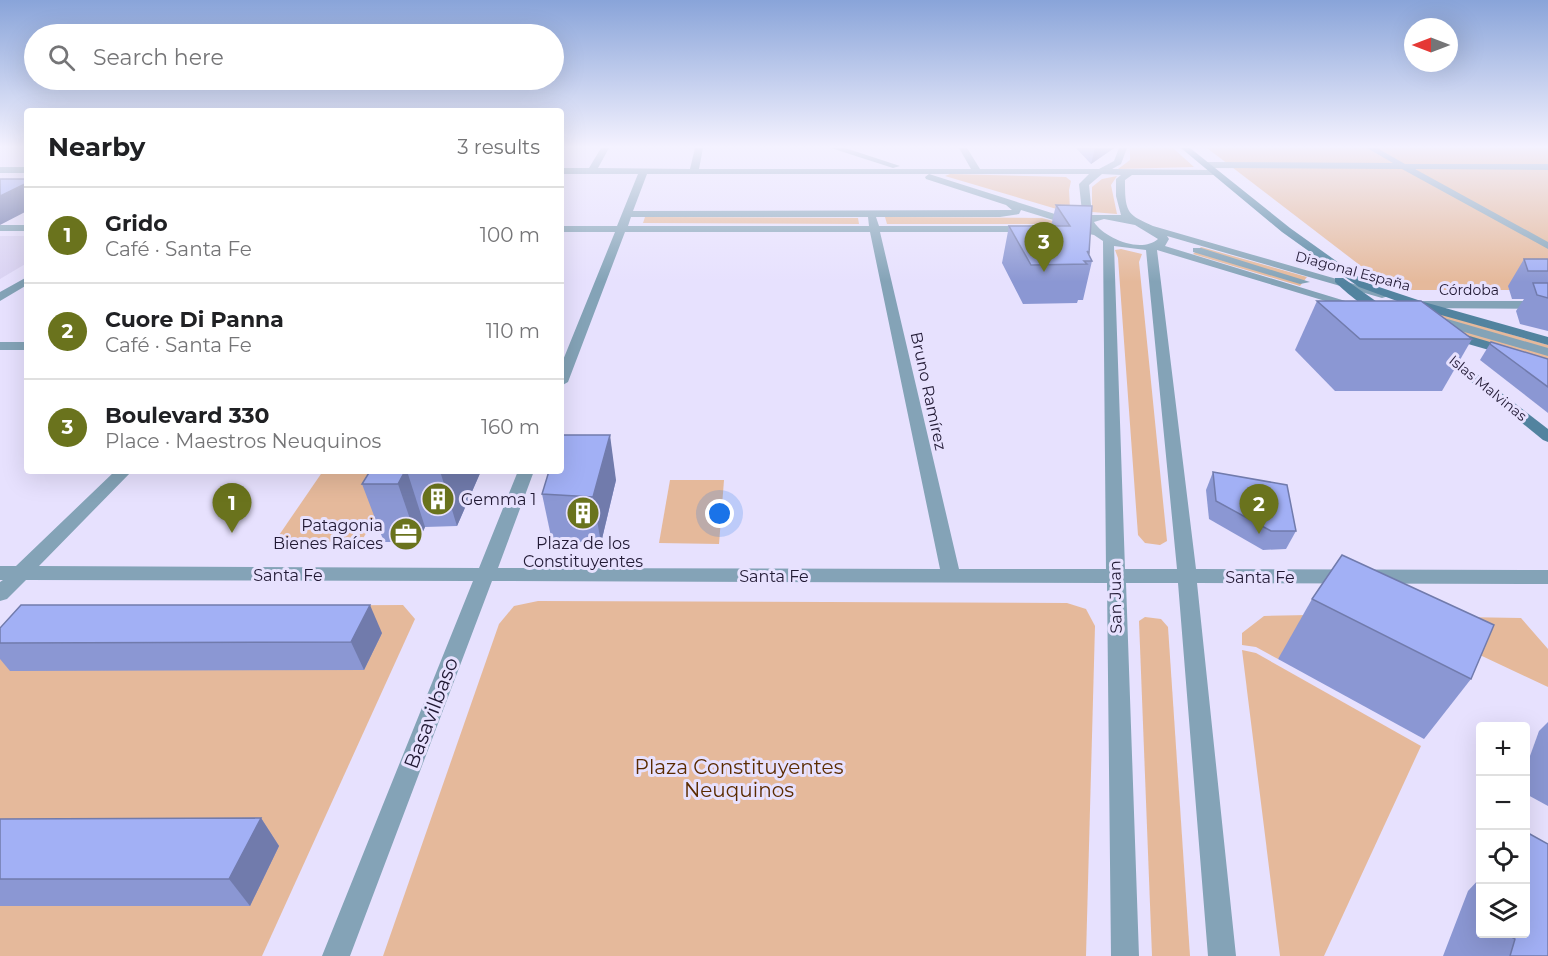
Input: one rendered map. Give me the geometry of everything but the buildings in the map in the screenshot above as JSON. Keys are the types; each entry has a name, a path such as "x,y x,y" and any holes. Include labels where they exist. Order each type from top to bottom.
{"main road":[{"path":"1239,193 1356,281 1390,296"},
{"path":"1286,230 1305,253 1342,283 1373,305 1396,317"},
{"name":"Diagonal España","path":"1390,296 1548,341"},
{"path":"1416,324 1548,363"},
{"path":"1507,351 1490,340 1488,335 1496,331 1521,334"},
{"name":"Islas Malvinas","path":"1432,342 1548,437"}],"street":[{"path":"564,367 568,348 635,193"},
{"name":"Diagonal España","path":"978,193 1101,234 1130,247 1152,240 1390,296"},
{"name":"Diagonal España","path":"990,193 1090,218 1110,215 1131,222 1152,240 1216,264 1396,317"},
{"path":"1086,193 1090,218 1101,234"},
{"path":"1121,193 1124,212 1131,222"},
{"path":"1452,193 1548,246"},
{"path":"564,228 873,221 1018,211 1010,203"},
{"path":"627,214 873,221 1042,229"},
{"name":"Bruno Ramírez","path":"873,221 951,576"},
{"path":"0,228 24,228"},
{"path":"1054,229 1101,234"},
{"name":"San Juan","path":"1101,234 1115,577 1125,956"},
{"path":"1152,240 1164,267 1187,577 1222,956"},
{"path":"1197,250 1304,282"},
{"name":"Diagonal España","path":"1164,267 1216,264"},
{"path":"0,297 24,282"},
{"name":"Córdoba","path":"1354,305 1548,305"},
{"path":"1429,317 1548,352"},
{"path":"0,346 24,346"},
{"path":"0,594 121,474"},
{"name":"Basavilbaso","path":"336,956 525,474"},
{"name":"Santa Fe","path":"0,573 1548,577"}],"shaded area":[{"path":"0,236 24,236 24,265 0,279"}],"green space":[{"path":"1001,193 1069,193 1070,209 1060,210"},
{"path":"1092,193 1113,193 1117,214 1092,212"},
{"path":"1265,193 1548,193 1548,290 1402,290 1387,286"},
{"path":"645,217 858,218 859,224 643,223"},
{"path":"885,217 1042,218 1064,224 887,224"},
{"path":"1201,247 1307,277 1300,286 1193,254"},
{"path":"1121,249 1142,254 1139,262 1167,541 1160,545 1145,543 1138,535 1118,258 1115,250"},
{"path":"1434,312 1548,345 1548,360 1424,323"},
{"path":"321,474 400,474 361,542 275,541"},
{"path":"670,480 724,480 719,544 659,543"},
{"name":"Plaza Constituyentes Neuquinos","path":"538,601 1067,603 1086,609 1095,626 1086,956 383,956 499,624 514,606"},
{"path":"403,605 415,619 262,956 0,956 0,650 61,607"},
{"path":"1309,615 1278,659 1256,647 1242,645 1242,633 1264,616"},
{"path":"1343,615 1521,618 1548,649 1548,687 1465,648"},
{"path":"1145,617 1161,619 1168,627 1190,956 1152,956 1139,621"},
{"path":"1242,650 1256,653 1421,746 1324,956 1280,956"}],"place":[{"name":"Boulevard 330","path":"1044,272"},
{"name":"Gemma 1","path":"438,499"},
{"name":"Plaza de los Constituyentes","path":"583,513"},
{"name":"Grido","path":"232,533"},
{"name":"Patagonia Bienes Raíces","path":"406,534"},
{"name":"Cuore Di Panna","path":"1259,534"}]}
